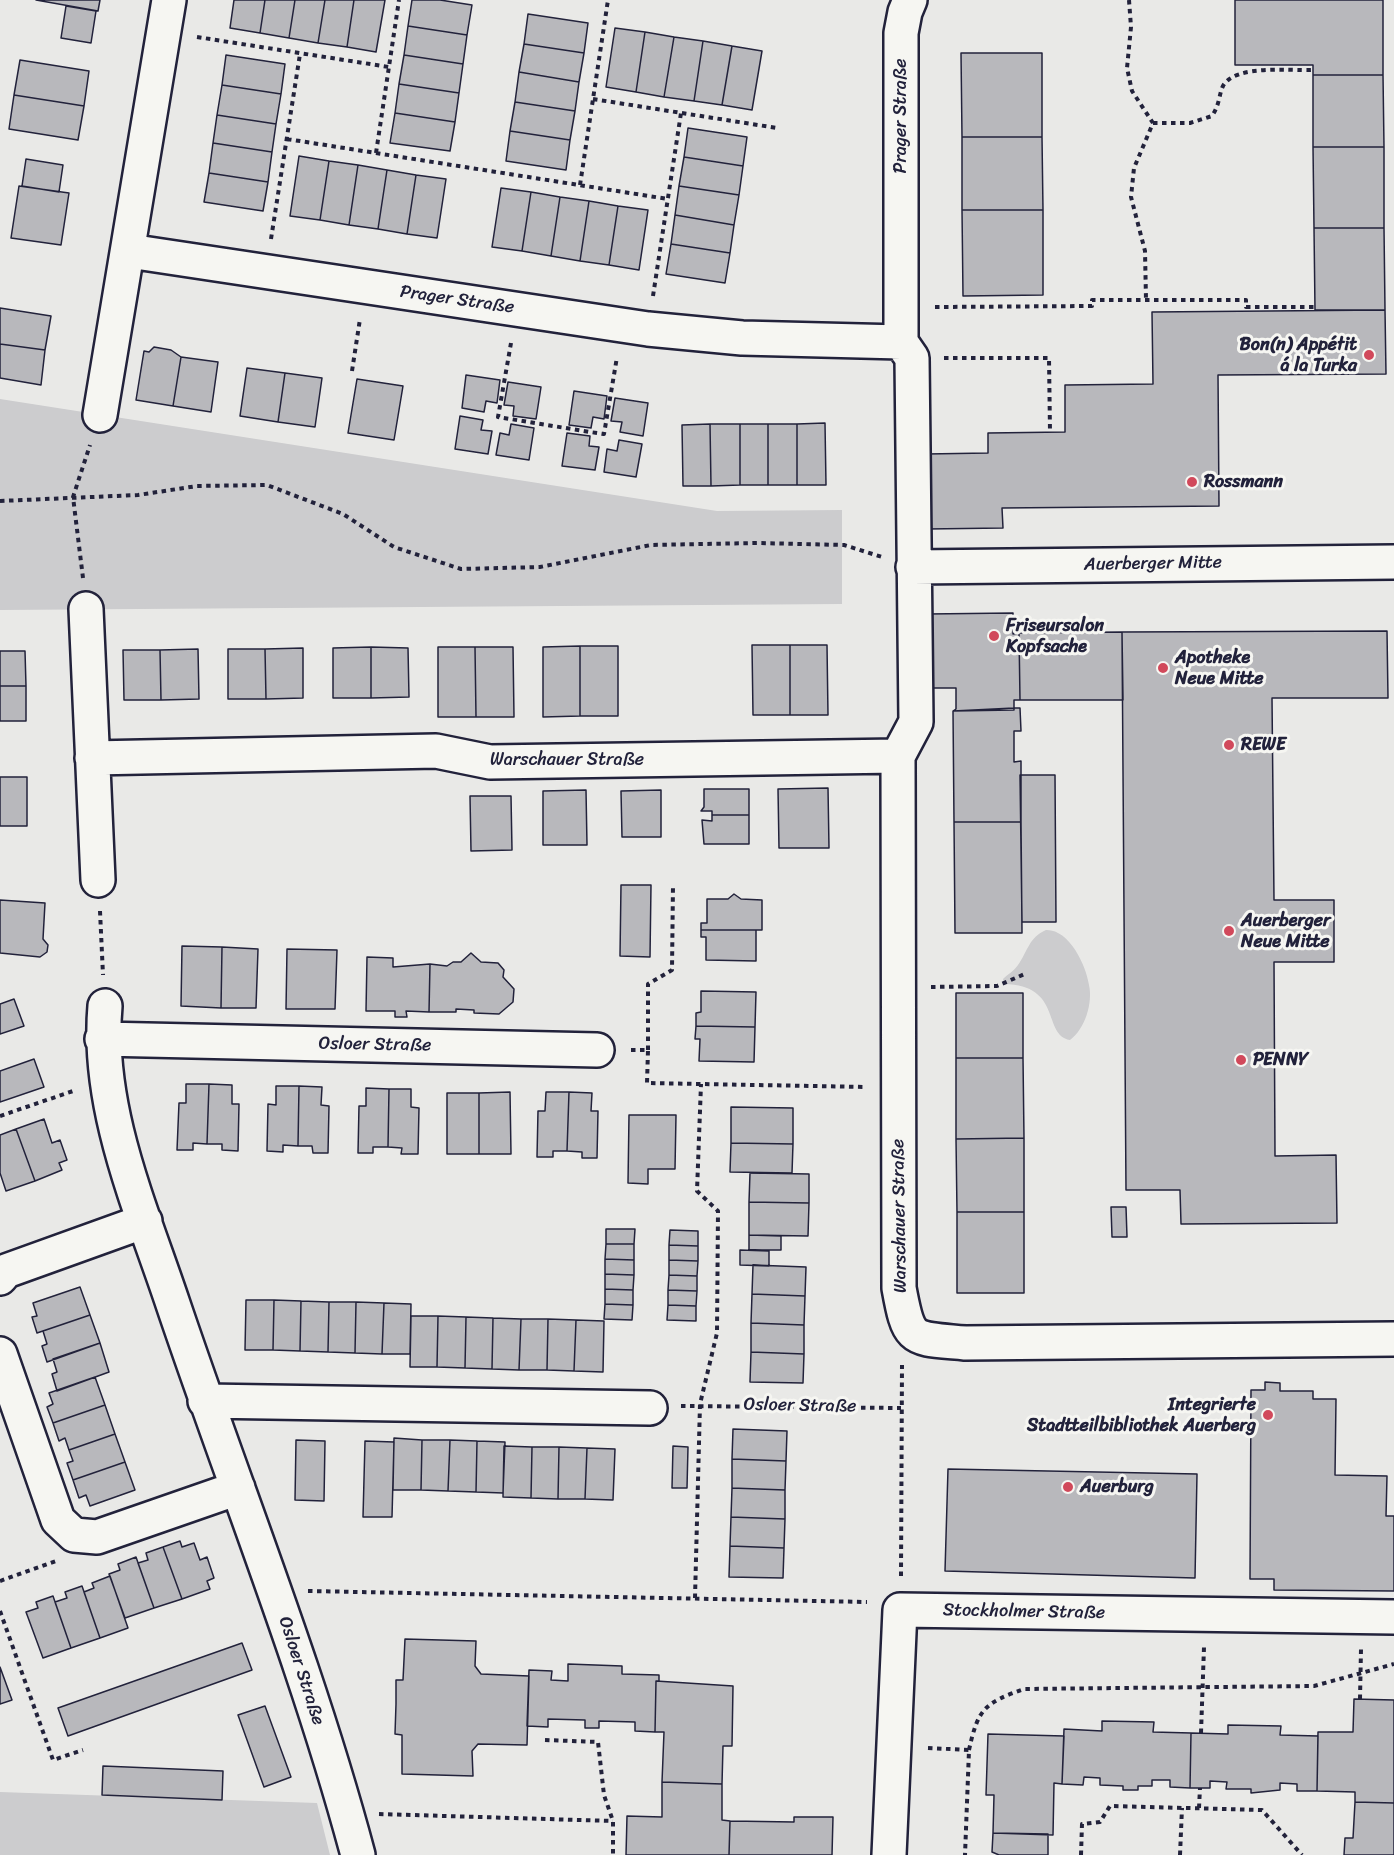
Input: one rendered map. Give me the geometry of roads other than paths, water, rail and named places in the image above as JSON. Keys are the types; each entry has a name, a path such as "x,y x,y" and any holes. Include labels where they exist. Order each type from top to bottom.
{"street":[{"path":"100,416 169,0"},
{"name":"Prager Straße","path":"910,0 901,33 901,307 907,350 913,567"},
{"name":"Prager Straße","path":"129,251 648,328 742,338 907,350"},
{"name":"Auerberger Mitte","path":"913,567 1394,562"},
{"name":"Warschauer Straße","path":"913,567 916,722 898,756 899,1288 905,1325 915,1335 928,1340 965,1343 1394,1339"},
{"path":"86,609 98,880"},
{"name":"Warschauer Straße","path":"92,758 436,752 490,762 898,756"},
{"name":"Osloer Straße","path":"105,1006 102,1039 105,1080 123,1155 206,1401 274,1591 358,1855"},
{"name":"Osloer Straße","path":"102,1039 597,1050"},
{"path":"0,1278 6,1271 145,1221"},
{"path":"0,1354 58,1520 74,1535 97,1537 238,1488"},
{"path":"206,1401 650,1408"},
{"name":"Stockholmer Straße","path":"889,1855 900,1610 1394,1617"}],"place":[{"name":"Bon(n) Appétit á la Turka","path":"1369,355"},
{"name":"Rossmann","path":"1192,482"},
{"name":"Friseursalon Kopfsache","path":"994,636"},
{"name":"Apotheke Neue Mitte","path":"1163,668"},
{"name":"REWE","path":"1229,745"},
{"name":"Auerberger Neue Mitte","path":"1229,931"},
{"name":"PENNY","path":"1241,1060"},
{"name":"Integrierte Stadtteilbibliothek Auerberg","path":"1268,1415"},
{"name":"Auerburg","path":"1068,1487"}]}
